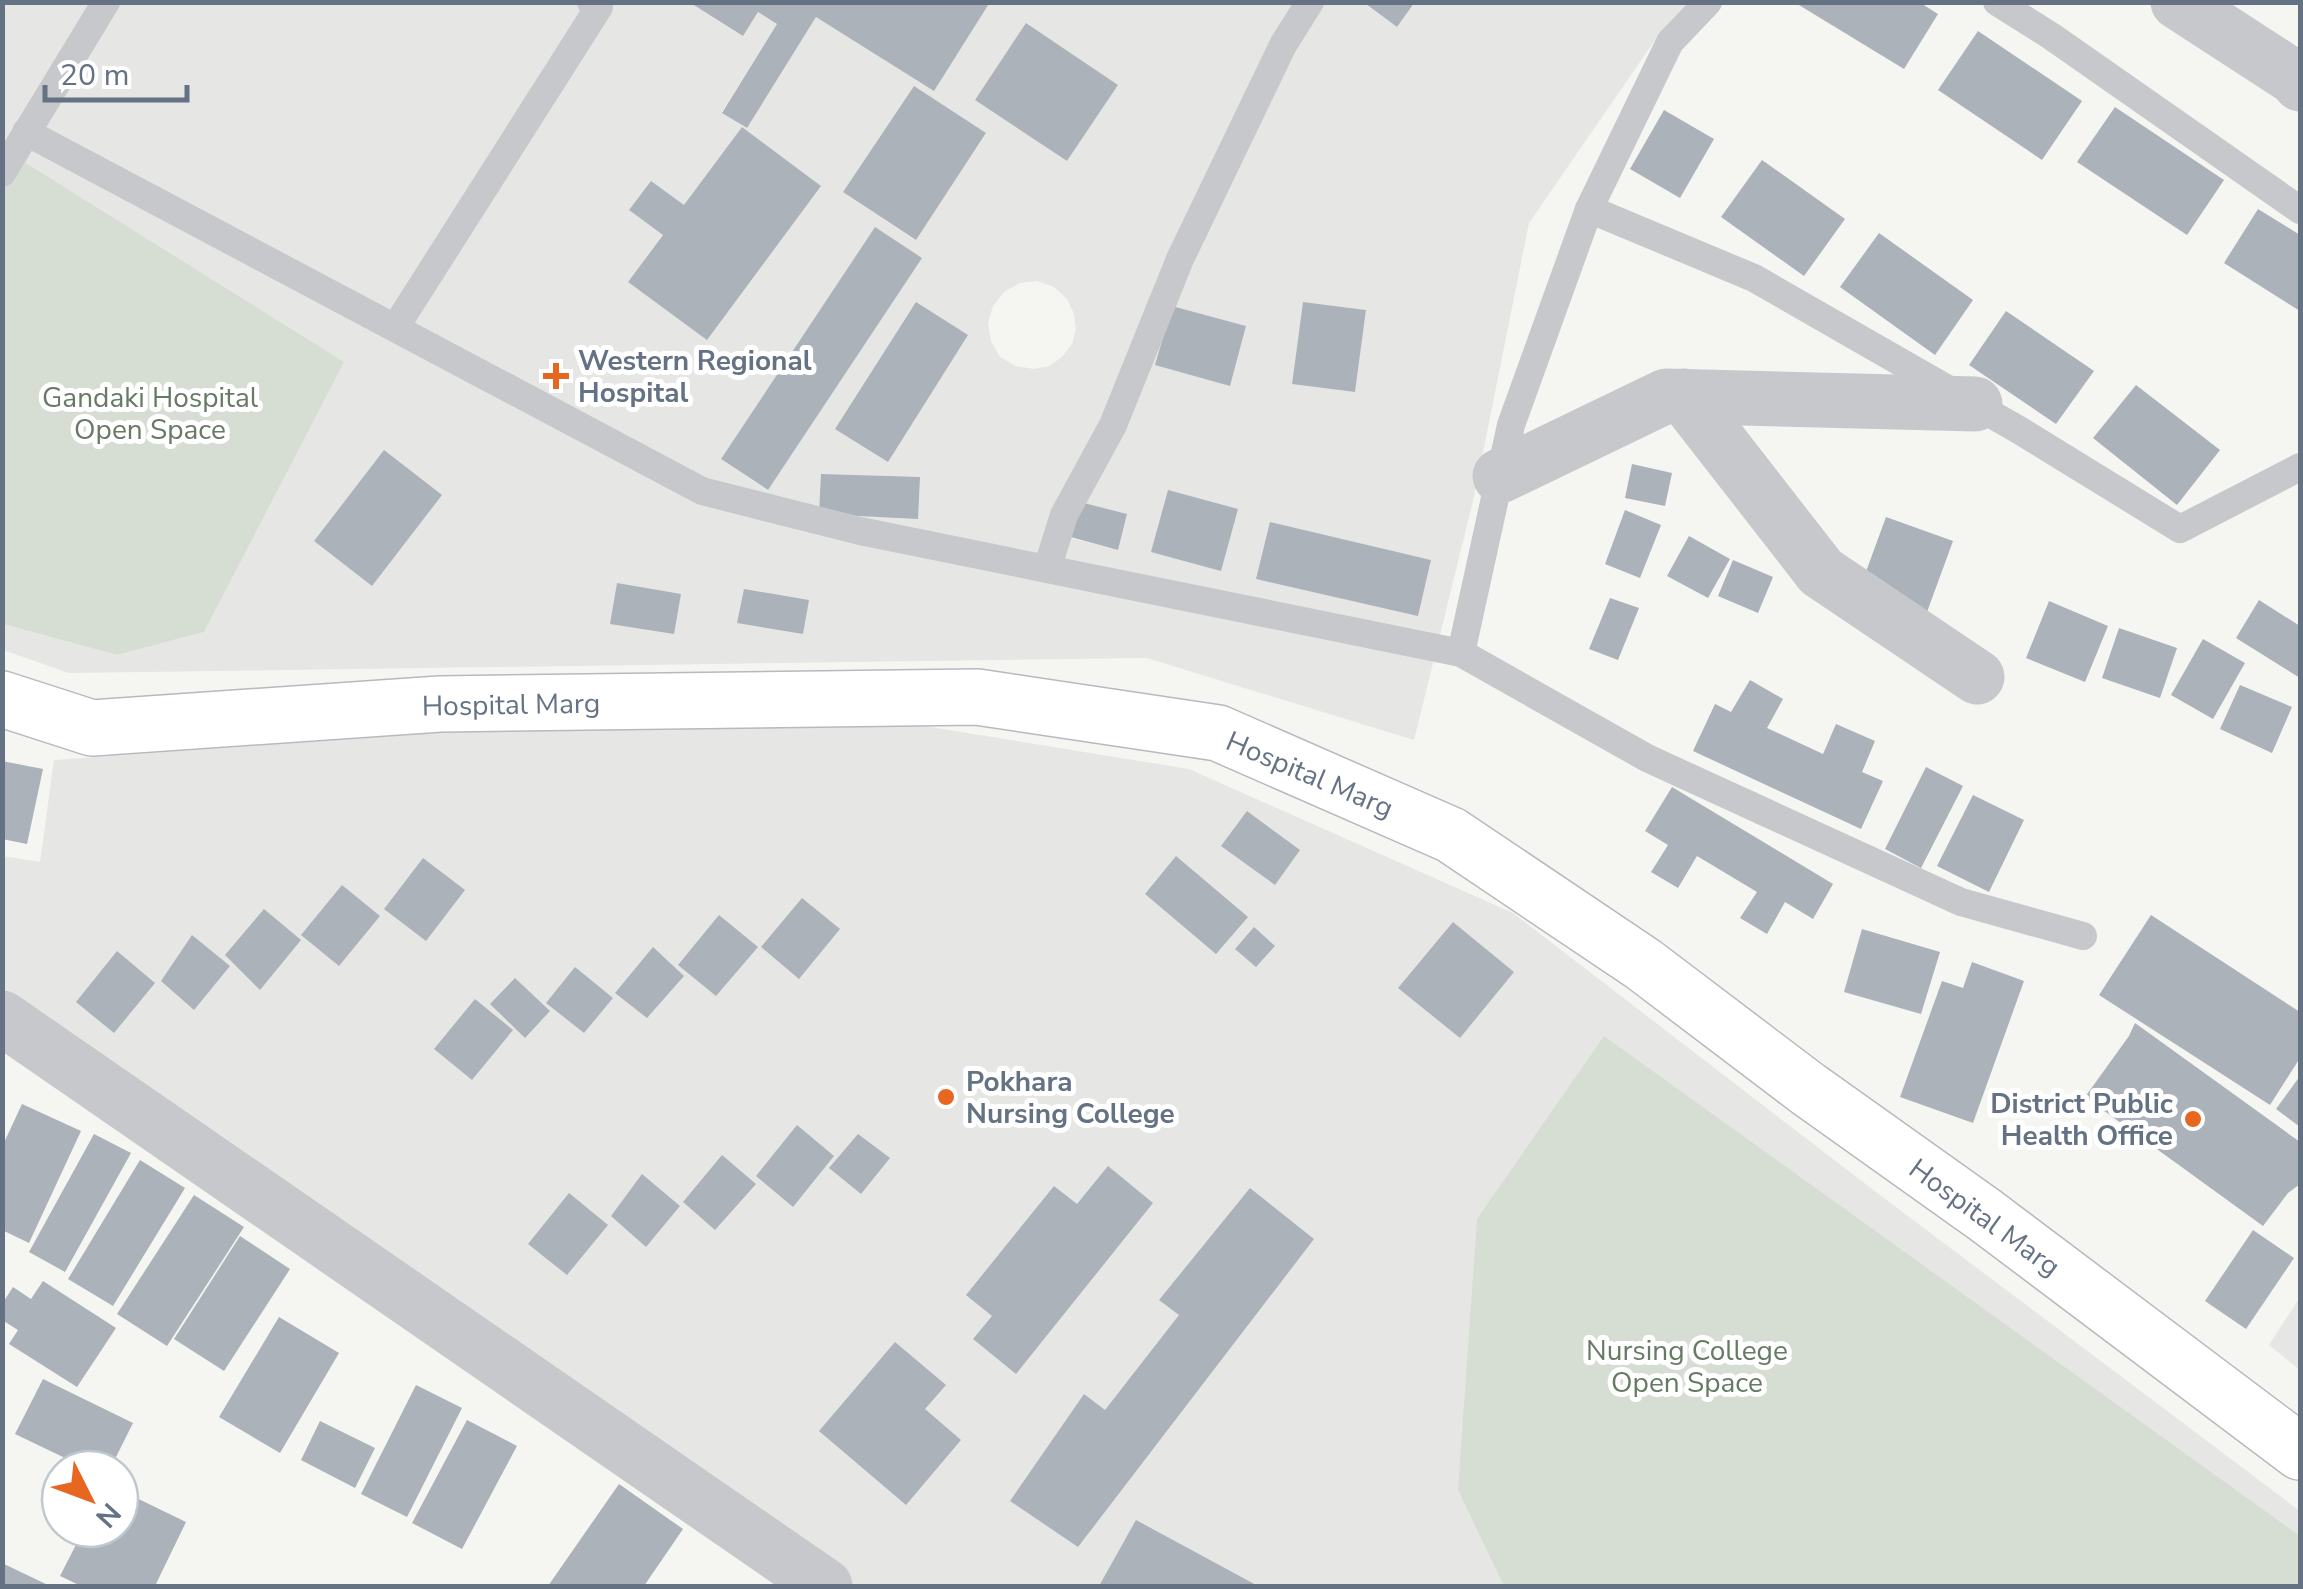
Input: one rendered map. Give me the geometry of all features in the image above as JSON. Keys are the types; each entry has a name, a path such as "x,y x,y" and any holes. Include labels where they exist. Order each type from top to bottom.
{"main road":[{"name":"Hospital Marg","path":"2,700 92,728 440,704 977,697 1218,733 1451,835 1643,964 2300,1452"}],"street":[{"path":"2178,2 2300,84"},
{"path":"1500,476 1666,396 1975,404"},
{"path":"1684,396 1821,572 1977,677"},
{"path":"2,1018 825,1586"}],"lane":[{"path":"2,173 106,2"},
{"path":"395,328 598,7 591,2"},
{"path":"1047,569 1064,514 1113,425 1180,258 1283,45 1310,2"},
{"path":"1461,653 1512,426 1589,209 1670,42 1708,2"},
{"path":"1997,2 2300,210"},
{"path":"26,132 702,491 860,531 1461,653 1647,758 1961,902 2083,936"},
{"path":"1589,209 1754,278 1975,404 2180,529 2300,466"}],"shaded area":[{"name":"Western Regional Hospital","path":"689,2 743,36 758,12 777,24 722,112 746,128 816,17 990,3 1363,3 1397,27 1415,3 1687,3 1662,30 1529,223 1474,497 1414,740 1147,658 69,673 3,650 3,624 117,655 204,632 239,562 3,171 3,3","holes":["1027,24 1118,85 1067,161 976,100","914,86 986,134 915,240 843,192","742,127 820,186 707,339 628,282","875,227 768,490 721,459","1037,281 1054,287 1067,299 1074,314 1072,344 1049,366 1016,366 1000,357 991,341 988,323 993,306 1004,292 1020,283","1303,302 1366,310 1355,392 1292,383","1172,306 1246,326 1230,385","384,450 371,585 314,541","1127,514 1118,550 1067,537","1270,523 1431,560 1418,615 1257,579"]},
{"name":"Pokhara Nursing College","path":"606,721 906,723 1189,769 1513,913 2300,1511 2300,1586 842,1586 3,1001 3,856 40,862 54,760"},
{"path":"2300,1297 2300,1370 2269,1345"}],"green space":[{"name":"Gandaki Hospital Open Space","path":"13,155 344,362 204,632 117,655 3,624 2,171"},
{"name":"Nursing College Open Space","path":"1604,1036 2300,1536 2300,1586 1504,1586 1458,1490 1477,1219"}],"building":[{"path":"689,2 990,2 934,91 816,17 747,128 722,113 777,24 758,12 743,36"},
{"path":"1363,2 1415,2 1397,27"},
{"path":"1794,2 1919,2 1938,14 1904,69"},
{"path":"1026,23 1118,85 1067,161 975,100"},
{"path":"1978,31 2082,101 2042,160 1938,90"},
{"path":"914,86 986,133 916,240 843,192"},
{"path":"2115,107 2224,180 2187,235 2077,162"},
{"path":"1664,110 1714,139 1680,198 1630,169"},
{"path":"742,127 821,186 707,340 628,282 663,235 629,210 651,181 684,205"},
{"path":"1762,160 1845,219 1804,276 1721,217"},
{"path":"2258,209 2300,235 2300,311 2224,263"},
{"path":"875,227 922,258 768,490 721,459"},
{"path":"1879,233 1973,300 1935,355 1840,287"},
{"path":"916,302 968,335 888,462 835,429"},
{"path":"1303,302 1366,310 1355,392 1292,384"},
{"path":"1172,306 1246,326 1230,386 1155,365"},
{"path":"2006,311 2094,371 2056,424 1969,365"},
{"path":"2136,385 2220,450 2177,505 2093,438"},
{"path":"384,450 442,495 372,586 314,541"},
{"path":"1632,464 1672,473 1665,506 1625,498"},
{"path":"821,474 920,477 918,519 819,514"},
{"path":"1168,490 1238,509 1221,571 1151,552"},
{"path":"1076,501 1127,514 1118,550 1067,536"},
{"path":"1625,510 1661,525 1640,578 1605,564"},
{"path":"1886,517 1953,541 1927,612 1860,588"},
{"path":"1270,522 1431,560 1418,616 1256,579"},
{"path":"1689,536 1730,559 1708,598 1667,576"},
{"path":"1733,560 1773,577 1758,613 1718,596"},
{"path":"617,583 681,594 674,634 610,624"},
{"path":"744,589 809,600 803,634 737,623"},
{"path":"1610,598 1639,608 1618,660 1589,649"},
{"path":"2259,600 2300,626 2300,678 2236,638"},
{"path":"2049,601 2108,626 2085,682 2026,658"},
{"path":"2119,628 2177,648 2160,698 2102,678"},
{"path":"2203,639 2245,663 2213,719 2171,695"},
{"path":"1750,680 1783,699 1767,728 1823,754 1836,724 1875,741 1862,772 1883,781 1861,829 1693,751 1715,704 1731,712"},
{"path":"2240,685 2292,707 2272,753 2220,729"},
{"path":"2,761 43,769 27,844 2,839"},
{"path":"1926,767 1963,786 1921,868 1885,849"},
{"path":"1672,787 1833,884 1813,919 1785,902 1767,934 1740,918 1757,892 1697,856 1678,888 1651,872 1668,845 1645,831"},
{"path":"1973,795 2024,820 1989,892 1937,866"},
{"path":"1247,811 1300,850 1275,885 1221,846"},
{"path":"1176,856 1248,917 1216,954 1145,894"},
{"path":"423,858 465,890 426,941 384,909"},
{"path":"342,885 380,916 339,966 301,935"},
{"path":"802,898 840,929 799,979 761,947"},
{"path":"264,909 301,940 260,990 225,955"},
{"path":"719,915 758,947 716,996 678,965"},
{"path":"2151,915 2300,1012 2300,1058 2270,1105 2099,995"},
{"path":"1453,922 1514,972 1460,1038 1398,988"},
{"path":"1254,927 1275,946 1256,967 1235,949"},
{"path":"1862,929 1940,952 1921,1014 1844,992"},
{"path":"192,935 230,966 194,1010 161,981"},
{"path":"653,947 684,976 647,1018 615,993"},
{"path":"117,951 155,983 114,1033 76,1002"},
{"path":"1972,962 2024,981 1973,1123 1900,1097 1942,981 1963,988"},
{"path":"575,967 613,998 584,1033 546,1003"},
{"path":"515,978 550,1011 525,1038 490,1004"},
{"path":"475,999 513,1030 472,1080 434,1049"},
{"name":"District Public Health Office","path":"2135,1023 2300,1142 2300,1184 2288,1193 2263,1226 2085,1097"},
{"path":"2300,1076 2300,1127 2276,1109"},
{"path":"22,1104 81,1131 29,1243 2,1230 2,1147"},
{"path":"797,1125 834,1156 793,1207 756,1176"},
{"path":"94,1134 131,1153 65,1272 29,1252"},
{"path":"858,1134 890,1158 861,1194 829,1168"},
{"path":"722,1155 756,1184 715,1230 683,1202"},
{"path":"140,1160 185,1188 113,1306 68,1279"},
{"path":"1108,1166 1153,1203 1016,1374 973,1339 992,1316 966,1295 1054,1186 1077,1204"},
{"path":"642,1174 680,1206 646,1247 611,1216"},
{"path":"1250,1188 1314,1239 1078,1547 1010,1501 1084,1394 1105,1410 1179,1315 1159,1300"},
{"path":"569,1193 608,1225 567,1275 528,1244"},
{"path":"194,1195 244,1227 167,1346 117,1314"},
{"path":"2253,1230 2294,1258 2246,1329 2205,1301"},
{"path":"240,1236 290,1269 224,1371 174,1339"},
{"path":"43,1281 116,1328 77,1387 9,1344 18,1330 2,1320 2,1304 13,1287 31,1299"},
{"path":"279,1317 339,1353 280,1453 219,1417"},
{"path":"895,1342 946,1385 925,1409 961,1440 906,1505 819,1431"},
{"path":"43,1379 133,1423 120,1449 46,1449 15,1434"},
{"path":"416,1385 462,1408 407,1517 361,1494"},
{"path":"467,1420 517,1446 462,1549 412,1523"},
{"path":"320,1421 375,1448 355,1488 301,1460"},
{"path":"619,1484 683,1529 644,1586 548,1586"},
{"path":"140,1500 186,1522 155,1586 81,1586 60,1576 74,1549 140,1549"},
{"path":"1136,1520 1258,1586 1099,1586"},
{"path":"2,1563 50,1586 2,1586"}],"place":[{"name":"Western Regional Hospital","path":"556,376"},
{"name":"Pokhara Nursing College","path":"946,1097"},
{"name":"District Public Health Office","path":"2193,1119"}]}
